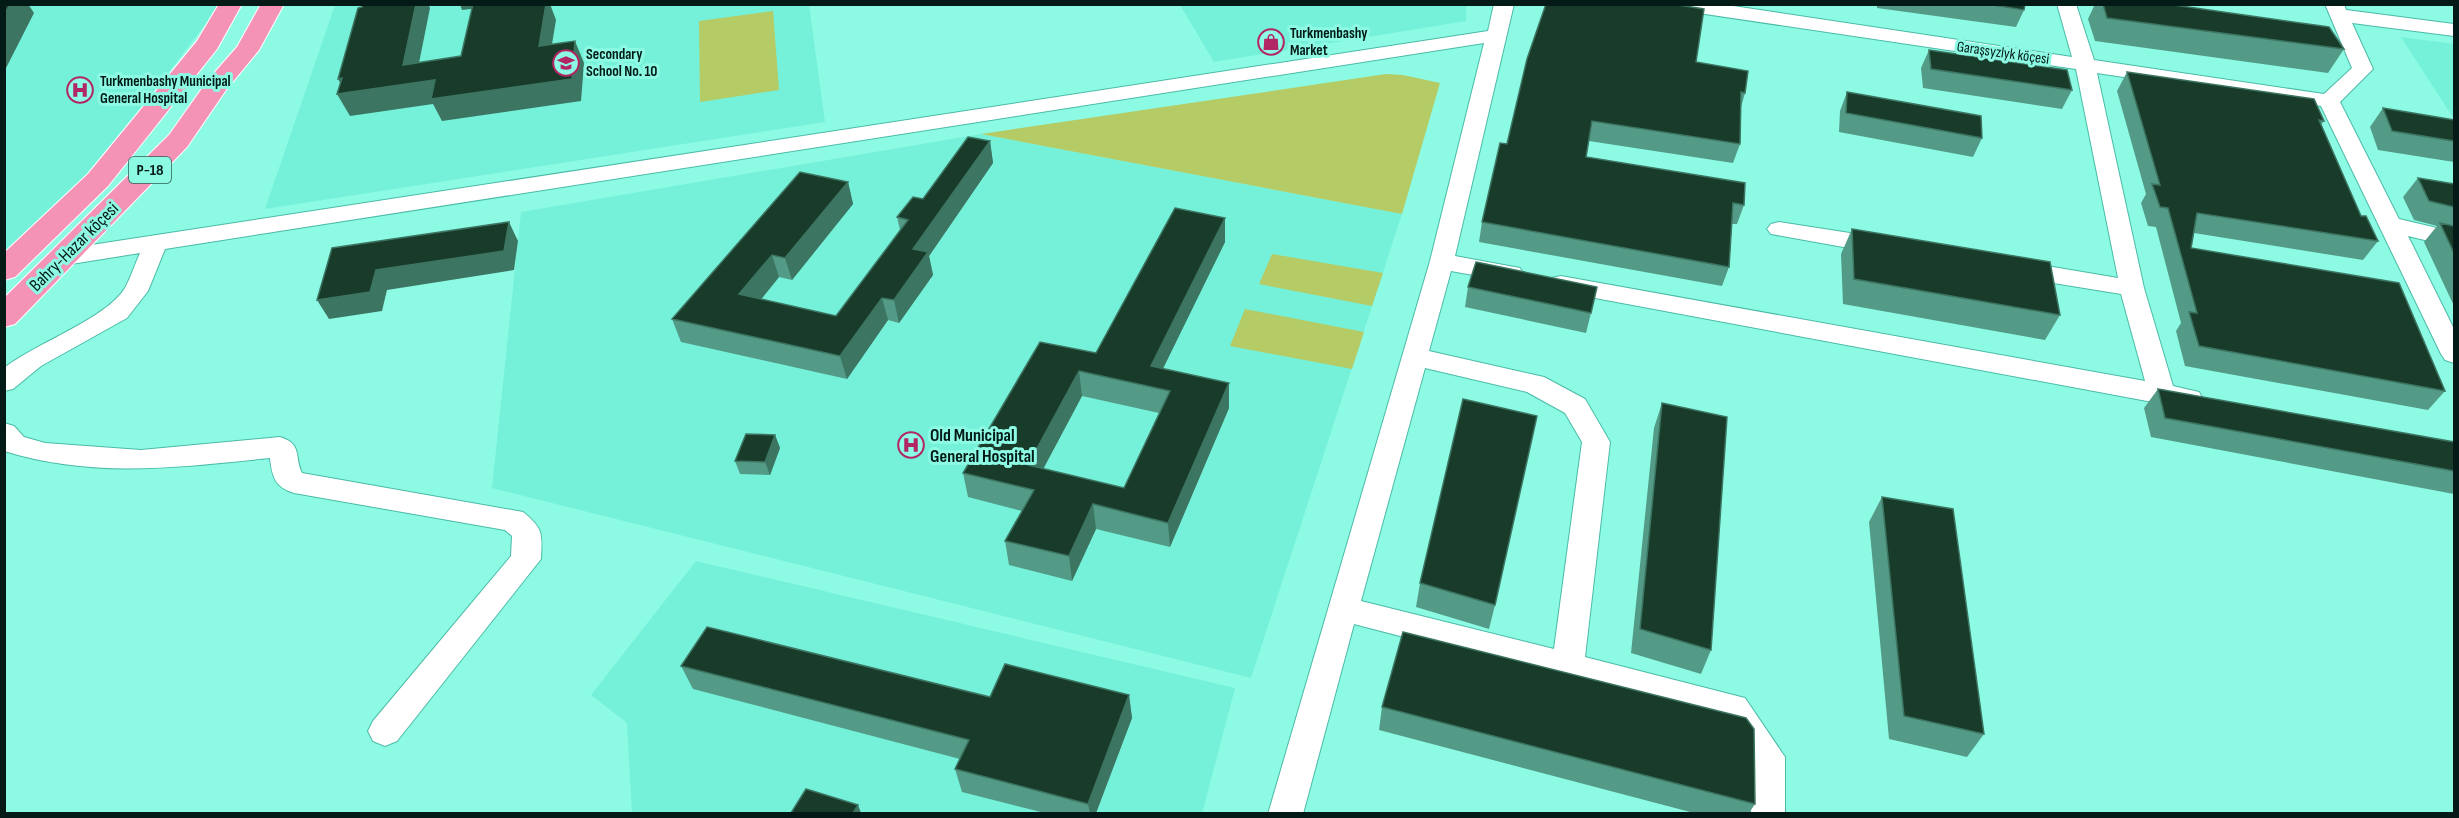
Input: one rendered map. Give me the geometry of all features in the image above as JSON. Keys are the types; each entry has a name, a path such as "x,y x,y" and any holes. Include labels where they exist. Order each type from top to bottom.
{"highway":[{"name":"Bahry-Hazar köçesi","path":"4,270 98,180 208,44 231,4"},
{"name":"Bahry-Hazar köçesi","path":"4,317 178,141 217,85 247,50 273,4"}],"street":[{"path":"1285,813 1442,261 1494,36 1504,4"},
{"name":"Garaşsyzlyk köçesi","path":"1678,4 2329,101"},
{"path":"2066,4 2085,65 2132,288 2162,394"},
{"path":"2336,10 2454,30"},
{"path":"2336,10 2363,69 2329,101 2454,354"},
{"path":"65,257 1494,36"},
{"path":"2391,225 2454,239"},
{"path":"1779,229 1909,251"},
{"path":"4,382 32,360 118,312 136,291 156,243"},
{"path":"1442,261 2209,402"},
{"path":"1991,264 2132,288"},
{"path":"1415,357 1534,384 1575,406 1596,442 1568,666"},
{"path":"4,433 14,444 45,453 141,459 280,447 284,453 286,476 294,482 513,520 527,532 526,559 384,731"},
{"path":"1344,609 1733,708 1768,757 1768,813"}],"shaded area":[{"name":"Turkmenbashy Municipal General Hospital","path":"5,5 220,5 90,175 5,253"},
{"name":"Secondary School No. 10","path":"335,5 809,5 825,122 265,209"},
{"name":"Turkmenbashy Market","path":"1180,5 1466,5 1466,21 1214,62"},
{"path":"773,11 779,90 700,102 699,21"},
{"path":"2401,37 2454,44 2454,119"},
{"path":"1386,74 1403,75 1440,83 1402,214 981,134"},
{"name":"Old Municipal General Hospital","path":"981,134 1402,214 1251,678 492,488 521,212"},
{"path":"1272,254 1383,273 1372,306 1259,284"},
{"path":"1245,309 1364,332 1352,369 1230,346"},
{"path":"696,561 1235,688 1202,814 632,813 627,723 591,695"}],"building":[{"path":"4,4 10,4 4,15"},
{"path":"363,4 416,4 403,65 461,56 473,4 546,4 539,46 575,41 572,79 431,99 435,80 337,94 342,78 338,79 358,8"},
{"path":"1546,4 1672,4 1704,9 1696,62 1748,71 1745,93 1741,92 1740,144 1592,121 1586,157 1745,183 1744,205 1733,203 1729,267 1482,222 1500,143 1507,144 1527,59"},
{"path":"1987,4 2025,4 2024,10"},
{"path":"2103,4 2167,4 2329,27 2344,49 2107,18"},
{"path":"1929,50 2067,70 2072,90 1931,69"},
{"path":"2127,72 2314,99 2324,121 2319,120 2361,216 2366,216 2378,241 2197,213 2191,248 2399,283 2445,391 2199,346 2189,312 2197,313 2168,208 2160,207 2152,184 2160,185"},
{"path":"1847,92 1981,116 1982,138 1846,113"},
{"path":"2383,108 2454,120 2454,141 2392,131"},
{"path":"968,137 990,141 913,249 928,252 894,300 882,298 840,356 672,319 800,172 848,182 785,258 772,255 739,294 836,316 908,220 897,217 913,197 923,199"},
{"path":"2418,178 2454,184 2454,207 2429,201"},
{"path":"1175,208 1225,218 1151,366 1229,383 1168,523 1093,504 1069,556 1005,541 1034,490 963,473 1040,342 1096,353","holes":["1079,371 1170,391 1124,488 1028,465"]},
{"path":"509,222 504,251 376,270 370,292 317,300 332,248"},
{"path":"2440,223 2454,226 2454,253"},
{"path":"1852,229 2050,262 2060,315 1854,279"},
{"path":"1476,262 1597,287 1591,313 1468,287"},
{"path":"2158,389 2454,442 2454,471 2165,418"},
{"path":"1463,399 1537,416 1495,605 1420,583"},
{"path":"1662,403 1727,417 1711,650 1640,629"},
{"path":"746,434 775,435 765,462 735,461"},
{"path":"1882,497 1953,509 1984,734 1904,716"},
{"path":"707,627 990,697 1005,664 1129,695 1088,804 955,769 969,740 681,666"},
{"path":"1403,632 1746,718 1754,729 1755,804 1382,707"},
{"path":"806,789 858,805 853,813 791,813"}],"place":[{"name":"Turkmenbashy Market","path":"1271,42"},
{"name":"Secondary School No. 10","path":"566,63"},
{"name":"Turkmenbashy Municipal General Hospital","path":"80,90"},
{"name":"Old Municipal General Hospital","path":"911,445"}]}
